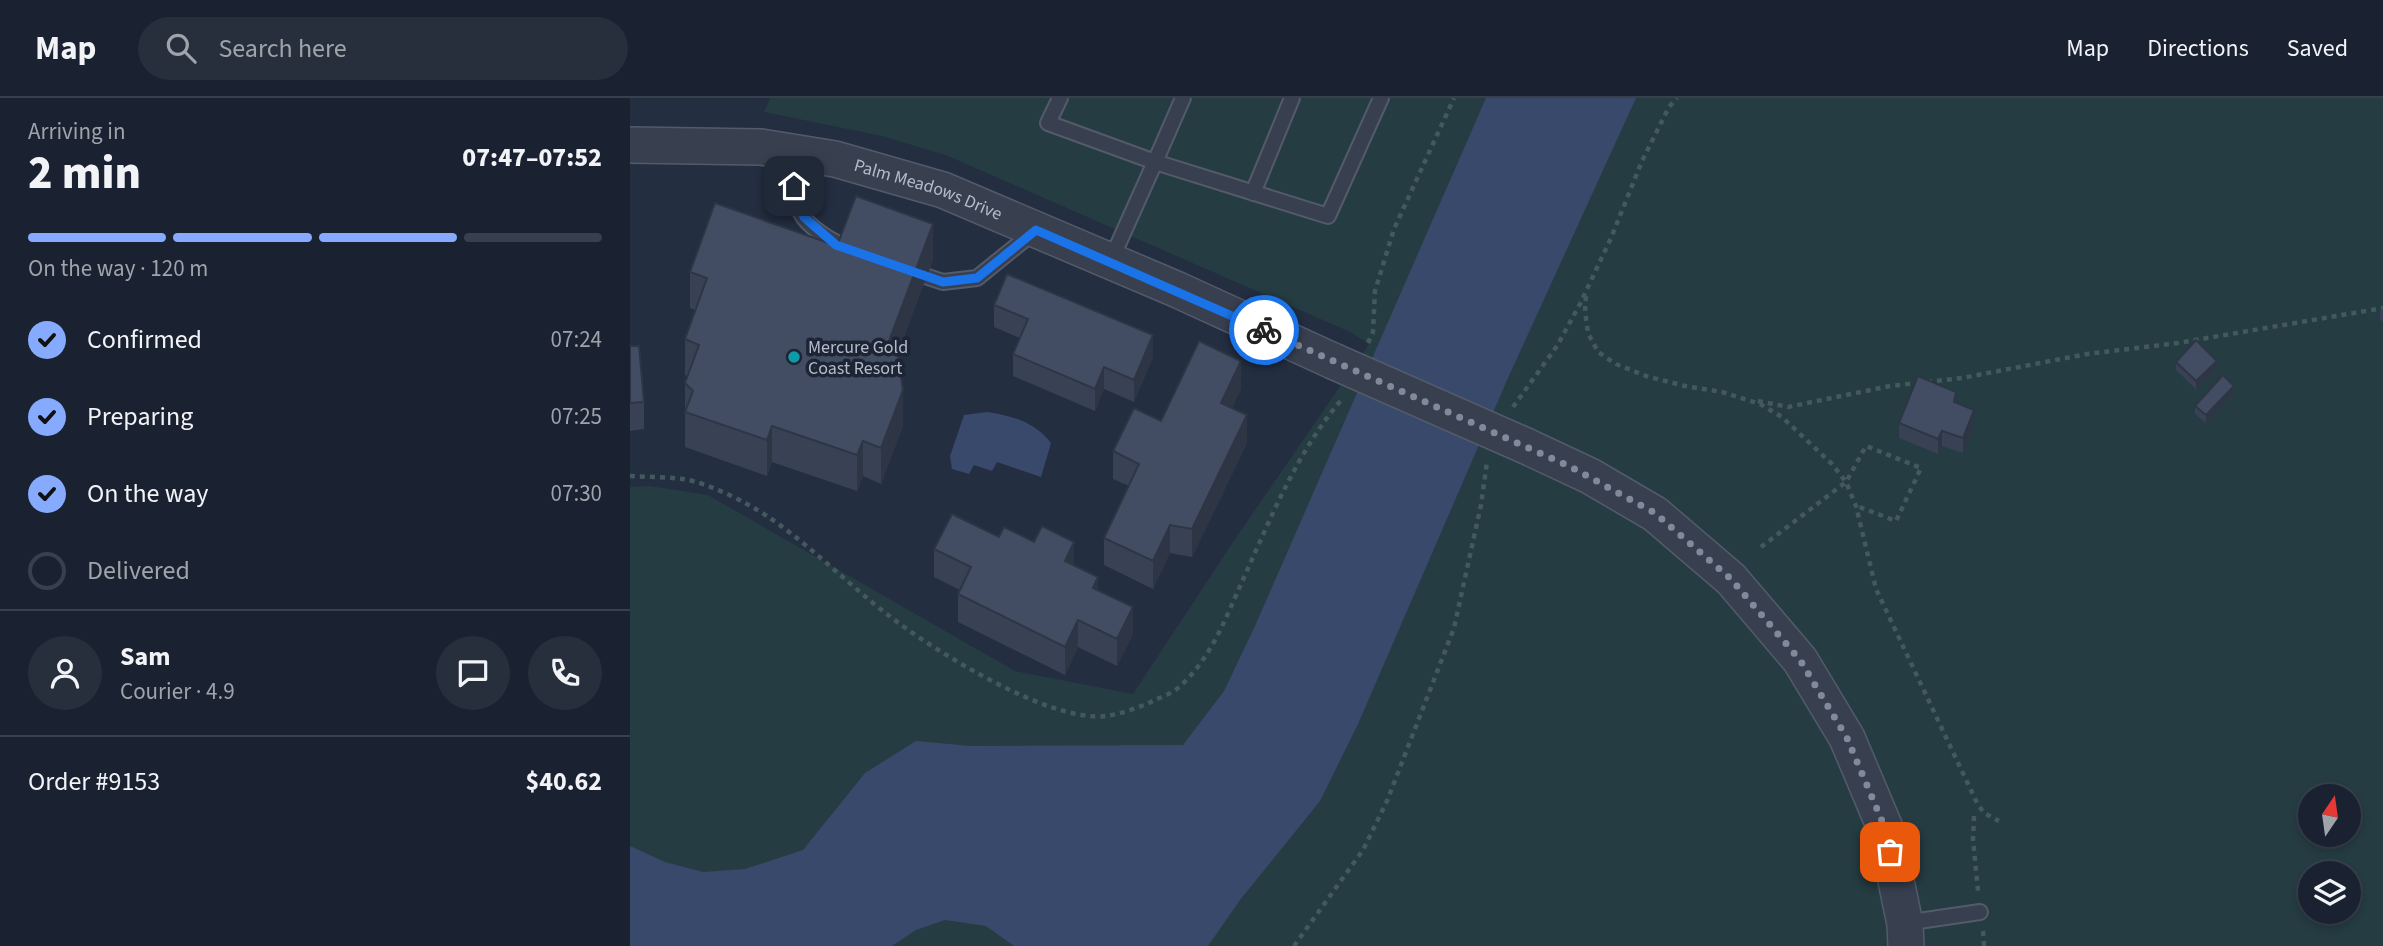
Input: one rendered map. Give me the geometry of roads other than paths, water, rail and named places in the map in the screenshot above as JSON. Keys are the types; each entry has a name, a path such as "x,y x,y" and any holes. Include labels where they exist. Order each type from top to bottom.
{"street":[{"name":"Palm Meadows Drive","path":"630,145 761,147 835,159 943,190 1110,262 1348,357 1590,476 1655,513 1731,579 1800,660 1847,738 1885,828 1905,935"}],"lane":[{"path":"1060,98 1048,123 1155,162 1328,216 1381,98"},
{"path":"1110,262 1183,98"},
{"path":"1253,192 1292,98"},
{"path":"791,152 794,186 804,217 836,245 872,257"},
{"path":"895,266 943,282 977,278 1036,230"},
{"path":"1905,935 1980,912"}],"water":[{"path":"1486,98 1636,98 1508,378 1358,724 1320,801 1240,900 1208,946 1014,946 986,926 945,920 916,930 892,946 630,946 630,846 665,862 703,872 745,869 803,850 865,773 916,741 971,746 1183,745 1224,691 1255,626"},
{"path":"987,412 1023,421 1038,430 1051,443 1041,477 997,462 992,471 974,465 969,474 952,469 950,456 964,415"}],"place":[{"name":"Mercure Gold Coast Resort","path":"794,357"}]}
